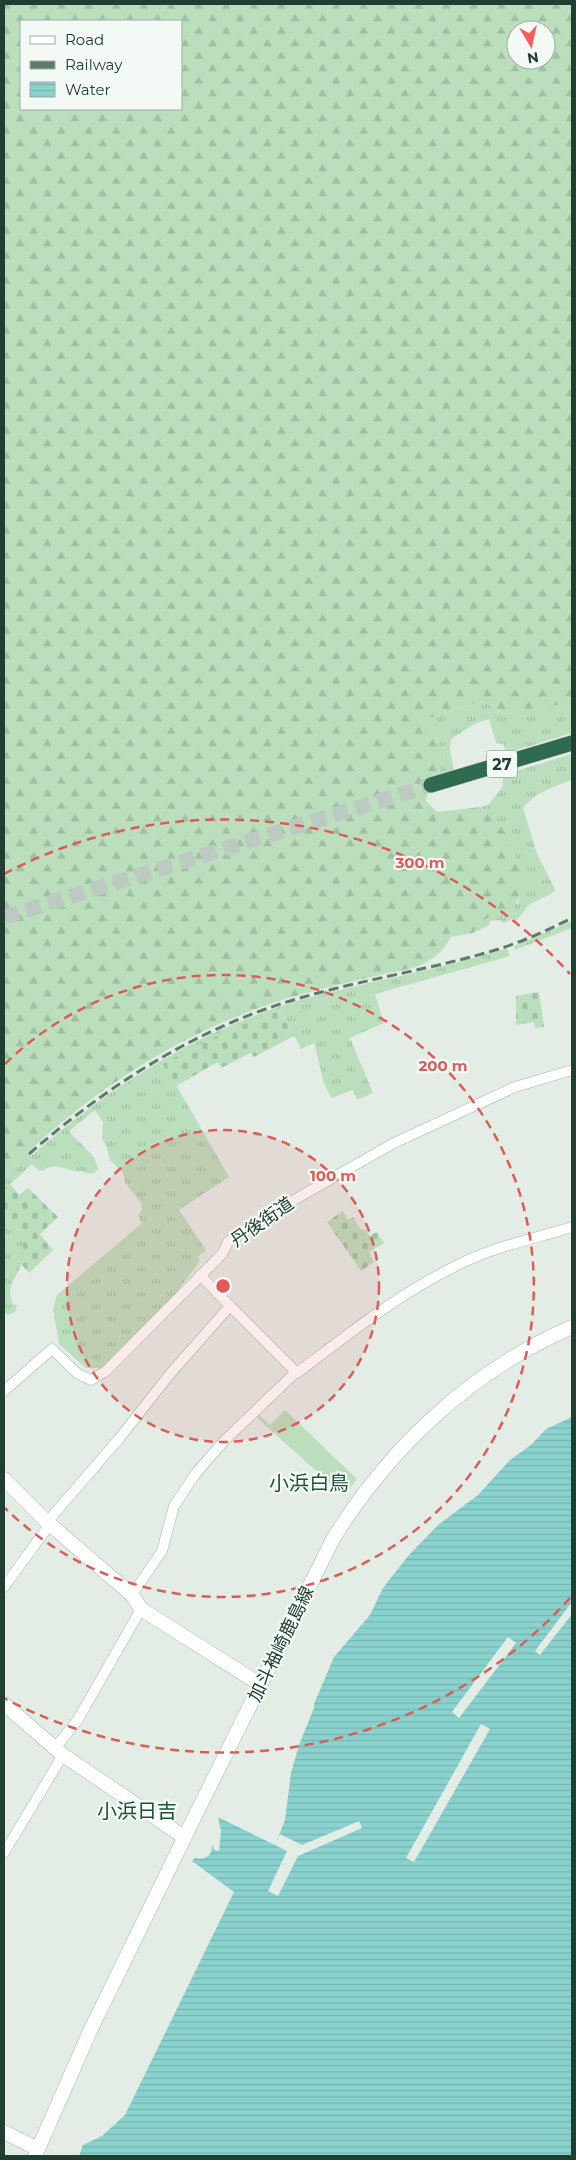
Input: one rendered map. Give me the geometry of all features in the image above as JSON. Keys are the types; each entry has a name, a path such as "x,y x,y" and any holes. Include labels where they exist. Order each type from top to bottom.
{"highway":[{"name":"27","path":"431,785 572,743"}],"main road":[{"name":"加斗袖崎鹿島線","path":"36,2153 91,2030 184,1837 333,1539 382,1471 431,1419 482,1377 534,1345 572,1327"},
{"path":"4,1479 49,1523 132,1595 141,1608 261,1685"},
{"path":"4,1704 59,1752 184,1837"},
{"path":"4,2132 36,2153"}],"street":[{"name":"丹後街道","path":"4,1391 52,1348 78,1374 91,1380 106,1371 222,1254 228,1242 280,1208 354,1164 431,1125 515,1087 572,1070"},
{"path":"297,1373 377,1312 420,1284 465,1261 572,1228"},
{"path":"132,1595 162,1551 174,1506 196,1473 225,1440 296,1372 200,1276"},
{"path":"4,1587 49,1523 170,1374 230,1306"},
{"path":"4,1853 141,1608"}],"green space":[{"path":"4,4 572,4 572,711 560,704 542,710 523,709 506,714 498,711 492,705 479,702 430,718 426,722 437,740 441,761 439,775 430,779 426,801 437,812 480,807 501,826 510,841 516,860 523,866 526,879 514,907 509,916 492,916 484,920 473,933 451,937 438,954 421,965 299,995 217,1025 178,1044 140,1066 104,1090 69,1117 4,1175"},
{"path":"479,702 492,705 498,711 506,714 523,709 542,710 560,704 572,711 572,733 507,753 503,744 496,743 489,719 476,723 451,739 450,749 454,771 439,775 441,754 437,740 426,722 430,718"},
{"path":"572,754 572,780 539,794 523,808 537,854 555,889 554,892 529,905 517,920 512,919 504,923 500,920 491,921 488,926 473,933 481,920 518,903 520,891 526,879 523,866 516,860 510,841 501,826 480,807 488,805 503,786 503,775"},
{"path":"572,921 572,928 515,950 514,946"},
{"path":"507,948 510,956 375,994 384,1023 350,1038 373,1093 357,1100 353,1090 331,1098 324,1083 314,1043 301,1049 281,1010 164,1064 229,1177 179,1210 206,1250 198,1257 200,1261 175,1294 103,1368 86,1368 59,1344 53,1309 57,1295 142,1223 138,1216 142,1209 141,1203 125,1182 123,1173 110,1160 102,1138 103,1122 95,1110 69,1131 91,1154 98,1170 90,1174 56,1167 47,1168 43,1171 38,1170 32,1164 4,1190 4,1175 27,1152 31,1156 92,1107 157,1063 227,1027 301,1000 456,963"},
{"path":"539,992 544,1027 535,1028 534,1022 516,1025 516,996"},
{"path":"281,1010 294,1036 254,1057 251,1053 221,1068 218,1062 176,1086 163,1064 221,1034"},
{"path":"10,1184 19,1195 28,1188 58,1217 40,1234 53,1250 29,1273 22,1265 24,1251 16,1230 18,1223 10,1220 4,1213 4,1190"},
{"path":"343,1211 348,1220 353,1217 362,1231 365,1229 369,1236 377,1232 384,1243 369,1252 374,1262 361,1271 327,1222"},
{"path":"4,1213 10,1220 18,1223 16,1230 23,1243 24,1253 23,1262 12,1285 10,1294 13,1304 17,1305 15,1312 9,1315 4,1313"},
{"path":"285,1410 357,1479 344,1496 255,1416 258,1414 270,1425"}],"water":[{"path":"572,1417 572,2156 79,2156 83,2145 102,2136 125,2115 234,1892 192,1861 195,1858 202,1859 208,1856 212,1844 214,1850 219,1851 221,1831 218,1817 275,1845 285,1820 291,1773 299,1745 334,1657 370,1615 383,1588 408,1556 438,1525 478,1495 510,1460 531,1445 546,1429"}],"pier":[{"path":"572,1602 572,1614 540,1655 535,1651"},
{"path":"508,1637 516,1643 459,1718 452,1712"},
{"path":"481,1724 490,1729 414,1862 406,1858"},
{"path":"359,1821 362,1828 298,1856 278,1896 268,1891 287,1851 275,1845 280,1834 302,1845"}],"tunnel":[{"path":"4,917 431,785"}],"railway":[{"path":"29,1154 90,1105 123,1082 190,1042 226,1025 262,1010 300,998 499,949 536,935 572,918"}],"district":[{"name":"小浜白鳥","path":"309,1483"},
{"name":"小浜日吉","path":"137,1811"}]}
